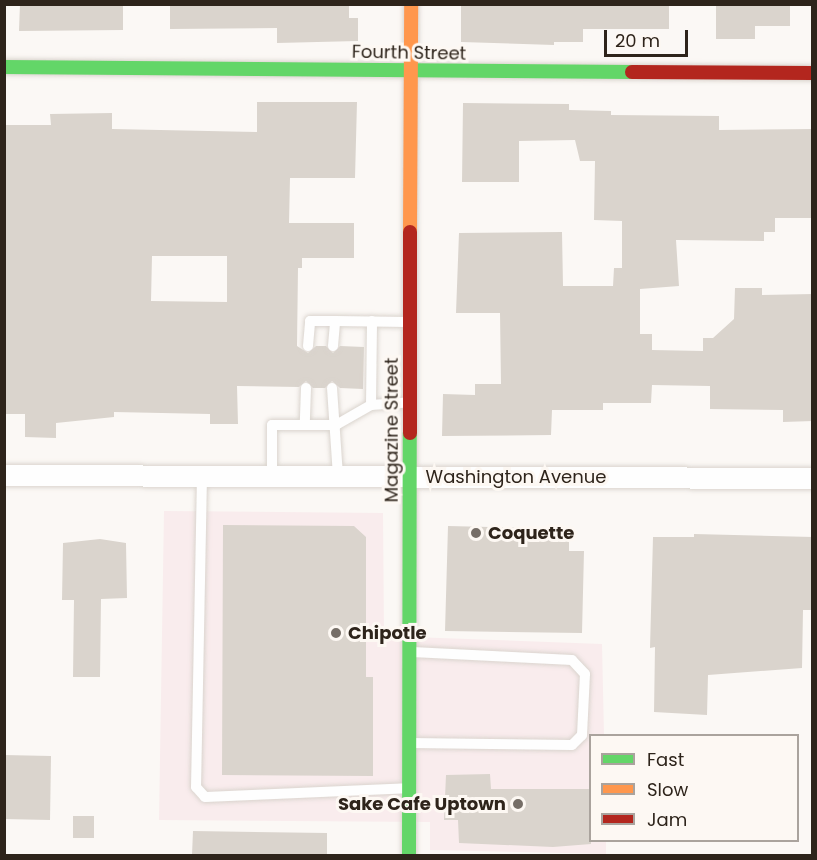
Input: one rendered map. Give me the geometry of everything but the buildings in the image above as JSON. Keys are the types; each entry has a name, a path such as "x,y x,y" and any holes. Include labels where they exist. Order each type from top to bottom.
{"street":[{"name":"Magazine Street","path":"409,855 411,4"},
{"name":"Fourth Street","path":"4,67 411,72 813,73"},
{"name":"Washington Avenue","path":"4,475 813,478"}],"lane":[{"path":"308,346 309,321 410,322"},
{"path":"333,346 335,321"},
{"path":"371,405 372,321"},
{"path":"305,425 306,387"},
{"path":"332,388 338,475"},
{"path":"273,475 272,424 336,425 371,405 410,402"},
{"path":"202,476 196,787 205,797 410,788"},
{"path":"409,652 572,660 585,674 582,735 572,745 409,743"}],"shaded area":[{"path":"164,511 383,513 384,636 602,644 604,734 589,734 589,842 606,842 606,854 430,850 430,822 159,820"}],"traffic: fast":[{"path":"4,67 632,72"},
{"path":"409,856 410,433"}],"traffic: slow":[{"path":"410,232 411,4"}],"traffic: jam":[{"path":"632,72 812,73"},
{"path":"410,232 410,433"}],"place":[{"name":"Coquette","path":"476,533"},
{"name":"Chipotle","path":"336,633"},
{"name":"Sake Cafe Uptown","path":"518,804"}]}
